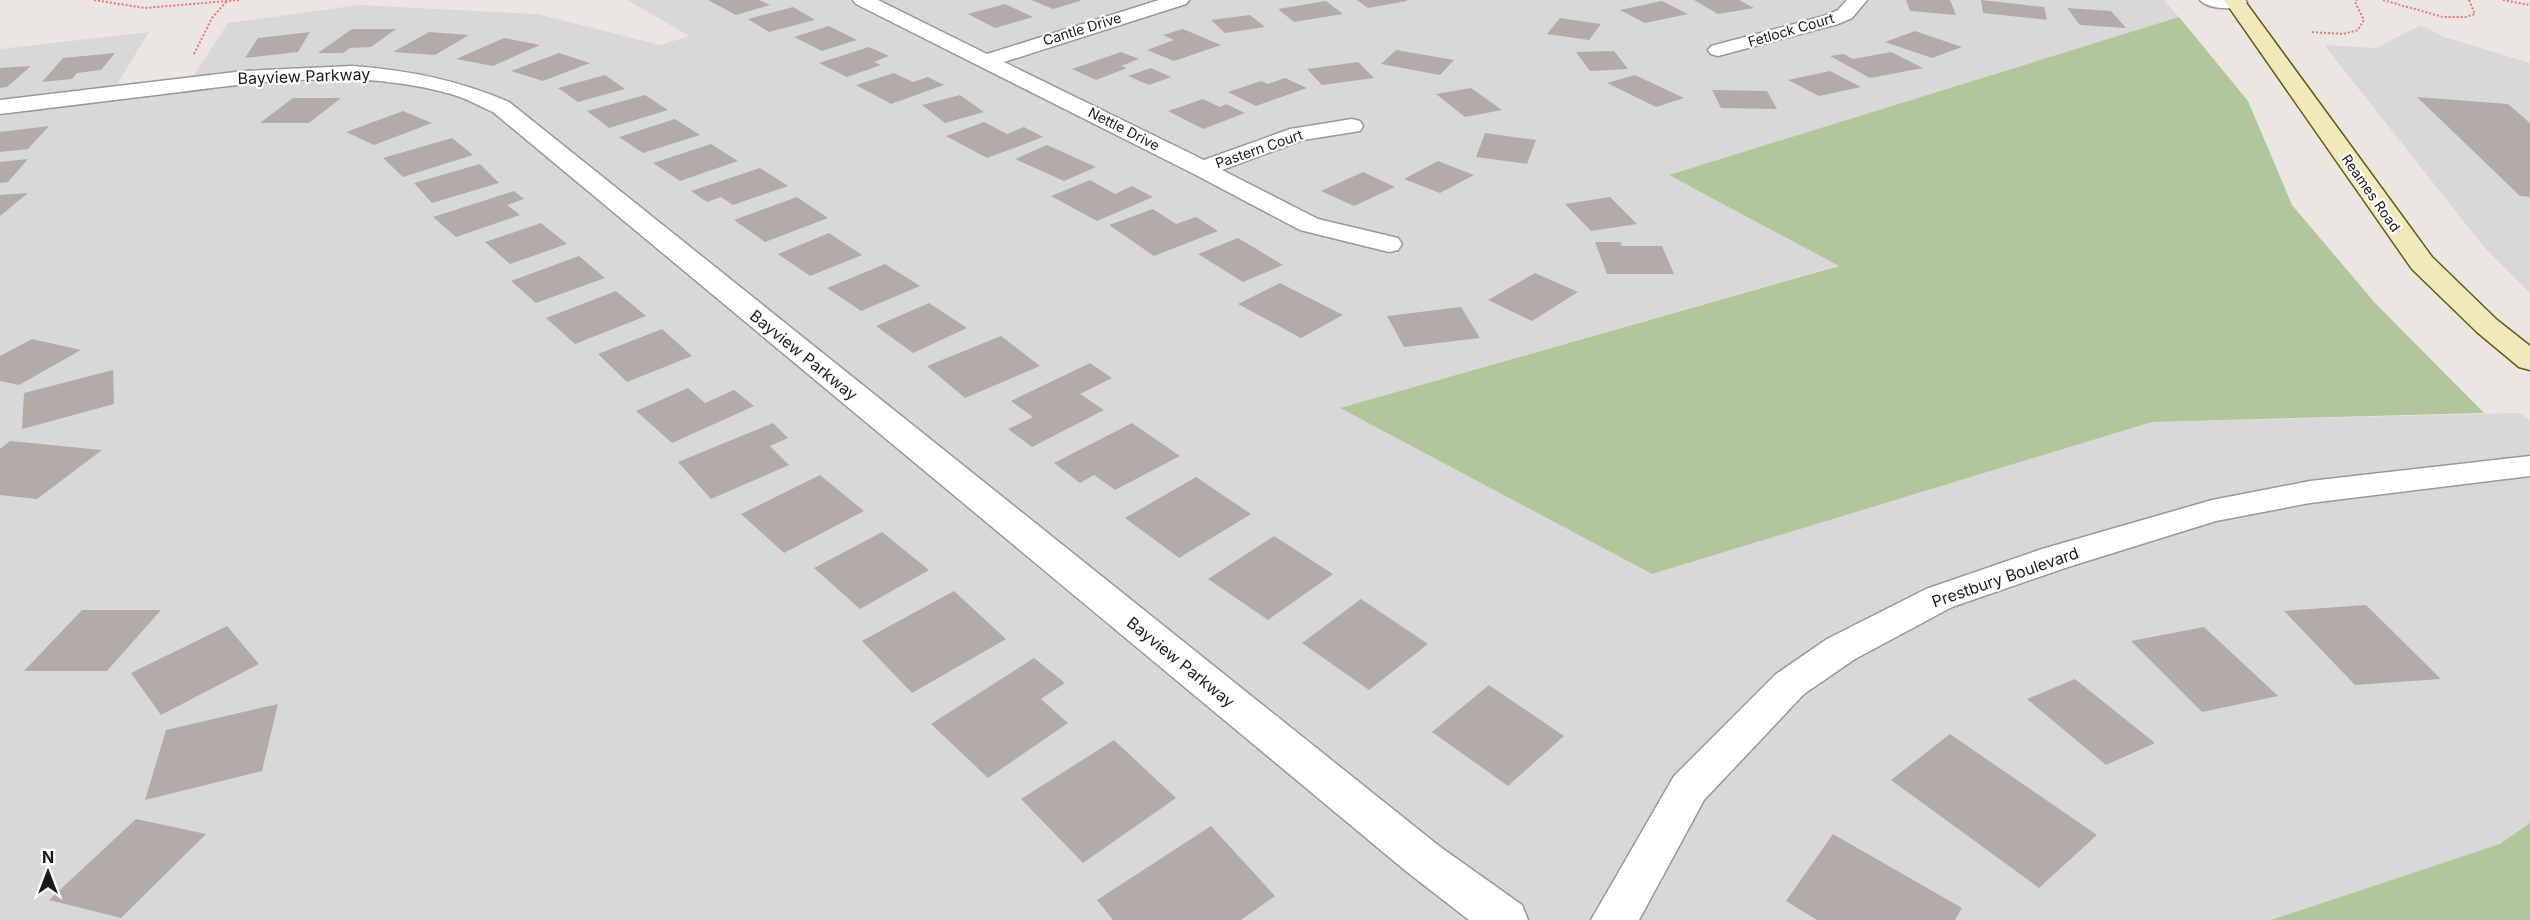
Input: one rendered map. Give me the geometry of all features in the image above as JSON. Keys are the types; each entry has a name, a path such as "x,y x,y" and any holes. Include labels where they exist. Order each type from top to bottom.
{"main road":[{"name":"Reames Road","path":"2236,1 2380,208 2422,263 2487,326 2530,361"}],"street":[{"name":"Nettle Drive","path":"863,0 1203,169 1309,225 1389,244"},
{"name":"Cantle Drive","path":"986,61 1179,0"},
{"name":"Fetlock Court","path":"1718,50 1831,20 1845,14 1857,0"},
{"path":"2210,0 2236,1"},
{"name":"Bayview Parkway","path":"0,107 246,76 330,72 378,74 428,81 460,89 501,107 1423,859 1504,920"},
{"name":"Pastern Court","path":"1203,169 1298,134 1352,126"},
{"name":"Prestbury Boulevard","path":"1614,920 1689,788 1790,684 1841,649 1939,598 2055,558 2212,511 2310,492 2530,466"}],"path":[{"path":"94,0 134,8 239,0"},
{"path":"2312,32 2336,34 2358,31 2363,27 2364,18 2355,2 2357,0"},
{"path":"2383,0 2438,15 2463,18 2475,14 2469,0"},
{"path":"2503,0 2530,5"},
{"path":"189,63 212,18 227,2"}],"shaded area":[{"path":"627,0 2164,0 2179,17 1670,175 1840,265 1340,408 1652,574 2152,422 2519,413 2530,420 2530,920 0,920 0,49 149,32 116,86 194,75 228,23 359,5 537,14 660,45 689,36"},
{"path":"2421,25 2444,37 2530,63 2530,293 2484,247 2324,45 2376,48"}],"green space":[{"path":"2179,17 2248,101 2292,205 2375,303 2484,413 2152,422 1652,574 1340,408 1839,266 1669,175"},
{"path":"2530,823 2530,920 2271,920 2500,844"}],"building":[{"path":"708,0 759,0 770,5 736,15"},
{"path":"1031,0 1080,0 1080,1 1053,9"},
{"path":"1357,0 1406,0 1407,1 1368,8"},
{"path":"1694,0 1739,0 1754,8 1718,14"},
{"path":"1906,0 1950,0 1956,15 1910,11"},
{"path":"1981,0 2044,7 2047,20 1983,13"},
{"path":"1326,1 1343,14 1294,22 1278,9"},
{"path":"1662,1 1688,14 1645,23 1620,10"},
{"path":"1005,4 1033,17 995,28 968,14"},
{"path":"793,7 815,20 769,32 748,19"},
{"path":"2067,8 2111,11 2126,28 2080,25"},
{"path":"1250,15 1265,27 1225,33 1211,20"},
{"path":"1560,18 1601,24 1589,40 1547,34"},
{"path":"829,26 857,40 822,51 794,37"},
{"path":"352,29 396,29 371,47 350,48 343,53 318,53"},
{"path":"1183,29 1221,45 1174,61 1147,50 1174,40 1163,35"},
{"path":"1915,31 1962,47 1932,58 1885,42"},
{"path":"310,32 298,52 245,58 258,38"},
{"path":"429,32 469,35 435,55 393,52"},
{"path":"504,38 540,45 493,66 456,59"},
{"path":"869,47 889,56 874,62 881,65 847,77 819,63"},
{"path":"1396,50 1454,60 1440,75 1381,64"},
{"path":"1614,51 1628,69 1590,71 1576,52"},
{"path":"1121,52 1139,59 1121,66 1127,68 1096,80 1072,69"},
{"path":"1891,52 1923,68 1870,78 1830,56 1844,54 1853,59"},
{"path":"115,53 101,70 77,73 72,79 42,82 63,58"},
{"path":"559,53 590,63 543,81 511,71"},
{"path":"1358,62 1374,78 1322,85 1307,69"},
{"path":"31,66 7,87 0,88 0,68"},
{"path":"1151,68 1171,77 1149,85 1128,76"},
{"path":"1830,71 1861,87 1819,96 1788,80"},
{"path":"894,73 913,82 928,77 944,85 891,104 856,85"},
{"path":"605,75 625,89 578,102 558,88"},
{"path":"1635,75 1684,98 1656,107 1607,83"},
{"path":"1285,78 1307,88 1256,106 1228,92 1261,81 1268,84"},
{"path":"1471,88 1502,110 1465,117 1436,94"},
{"path":"1712,90 1767,91 1777,109 1721,108"},
{"path":"645,95 668,110 609,128 587,111"},
{"path":"960,95 984,112 945,123 922,105"},
{"path":"2417,97 2508,104 2530,123 2530,197 2520,196"},
{"path":"293,98 341,98 309,123 260,123"},
{"path":"1203,99 1220,107 1226,104 1245,113 1203,129 1168,111"},
{"path":"403,111 432,123 374,145 346,132"},
{"path":"675,119 700,135 643,153 619,137"},
{"path":"984,122 1007,134 1024,127 1043,137 987,158 946,136"},
{"path":"49,126 28,149 0,152 0,132"},
{"path":"1485,133 1536,140 1527,164 1476,157"},
{"path":"452,138 473,155 403,177 383,158"},
{"path":"711,144 738,161 680,181 653,163"},
{"path":"1047,145 1096,167 1064,181 1015,159"},
{"path":"28,159 8,182 0,183 0,162"},
{"path":"1438,161 1474,175 1440,193 1404,179"},
{"path":"480,164 499,183 432,203 414,183"},
{"path":"760,168 788,186 733,205 721,197 707,202 691,191"},
{"path":"1363,172 1395,187 1354,206 1321,191"},
{"path":"1090,180 1115,194 1132,186 1153,197 1097,221 1051,196"},
{"path":"514,191 524,199 507,205 520,215 456,237 433,217"},
{"path":"28,193 0,216 0,195"},
{"path":"797,197 828,218 765,242 734,220"},
{"path":"1610,197 1637,224 1591,231 1565,204"},
{"path":"1153,209 1176,224 1196,217 1218,231 1154,256 1109,225"},
{"path":"541,223 567,244 510,264 485,242"},
{"path":"829,233 862,255 810,276 778,254"},
{"path":"1238,238 1283,265 1243,282 1198,254"},
{"path":"1595,242 1620,242 1622,246 1662,246 1674,274 1607,274"},
{"path":"579,256 605,278 536,303 511,281"},
{"path":"885,264 920,286 861,311 827,288"},
{"path":"1535,273 1578,292 1532,321 1488,300"},
{"path":"1280,283 1343,315 1301,338 1238,304"},
{"path":"616,291 646,316 575,344 546,318"},
{"path":"929,303 967,328 913,353 876,326"},
{"path":"1461,307 1480,338 1404,347 1387,316"},
{"path":"662,329 692,356 627,382 598,354"},
{"path":"1001,336 1040,366 965,398 927,366"},
{"path":"32,339 81,350 19,385 0,381 0,356"},
{"path":"1090,363 1112,378 1080,394 1104,410 1032,447 1008,429 1033,417 1011,401"},
{"path":"113,370 114,404 22,429 24,393"},
{"path":"688,388 705,403 734,390 754,406 672,443 636,411"},
{"path":"773,423 788,438 770,446 789,465 711,499 678,462"},
{"path":"1132,423 1180,456 1115,490 1094,475 1080,483 1054,463"},
{"path":"10,441 102,450 37,499 0,495 0,449"},
{"path":"820,475 864,511 784,553 741,514"},
{"path":"1196,477 1251,514 1179,558 1125,518"},
{"path":"882,532 929,570 860,609 814,568"},
{"path":"1274,536 1333,574 1268,620 1208,579"},
{"path":"954,591 1006,639 912,693 862,641"},
{"path":"1361,599 1428,644 1369,690 1302,643"},
{"path":"2366,605 2441,679 2355,685 2284,611"},
{"path":"82,610 161,610 107,671 24,671"},
{"path":"227,626 259,664 161,715 131,673"},
{"path":"2204,627 2278,696 2202,712 2131,641"},
{"path":"1034,658 1065,683 1041,699 1068,723 988,778 931,724"},
{"path":"2075,679 2155,743 2106,765 2027,699"},
{"path":"1489,685 1564,736 1508,786 1432,732"},
{"path":"278,704 262,771 145,800 166,730"},
{"path":"1950,734 2097,835 2039,888 1891,780"},
{"path":"1114,740 1176,798 1083,863 1021,799"},
{"path":"136,819 206,834 121,918 49,900"},
{"path":"1211,826 1275,896 1241,920 1113,920 1097,900"},
{"path":"1833,834 1962,908 1955,920 1817,920 1786,901"}]}
